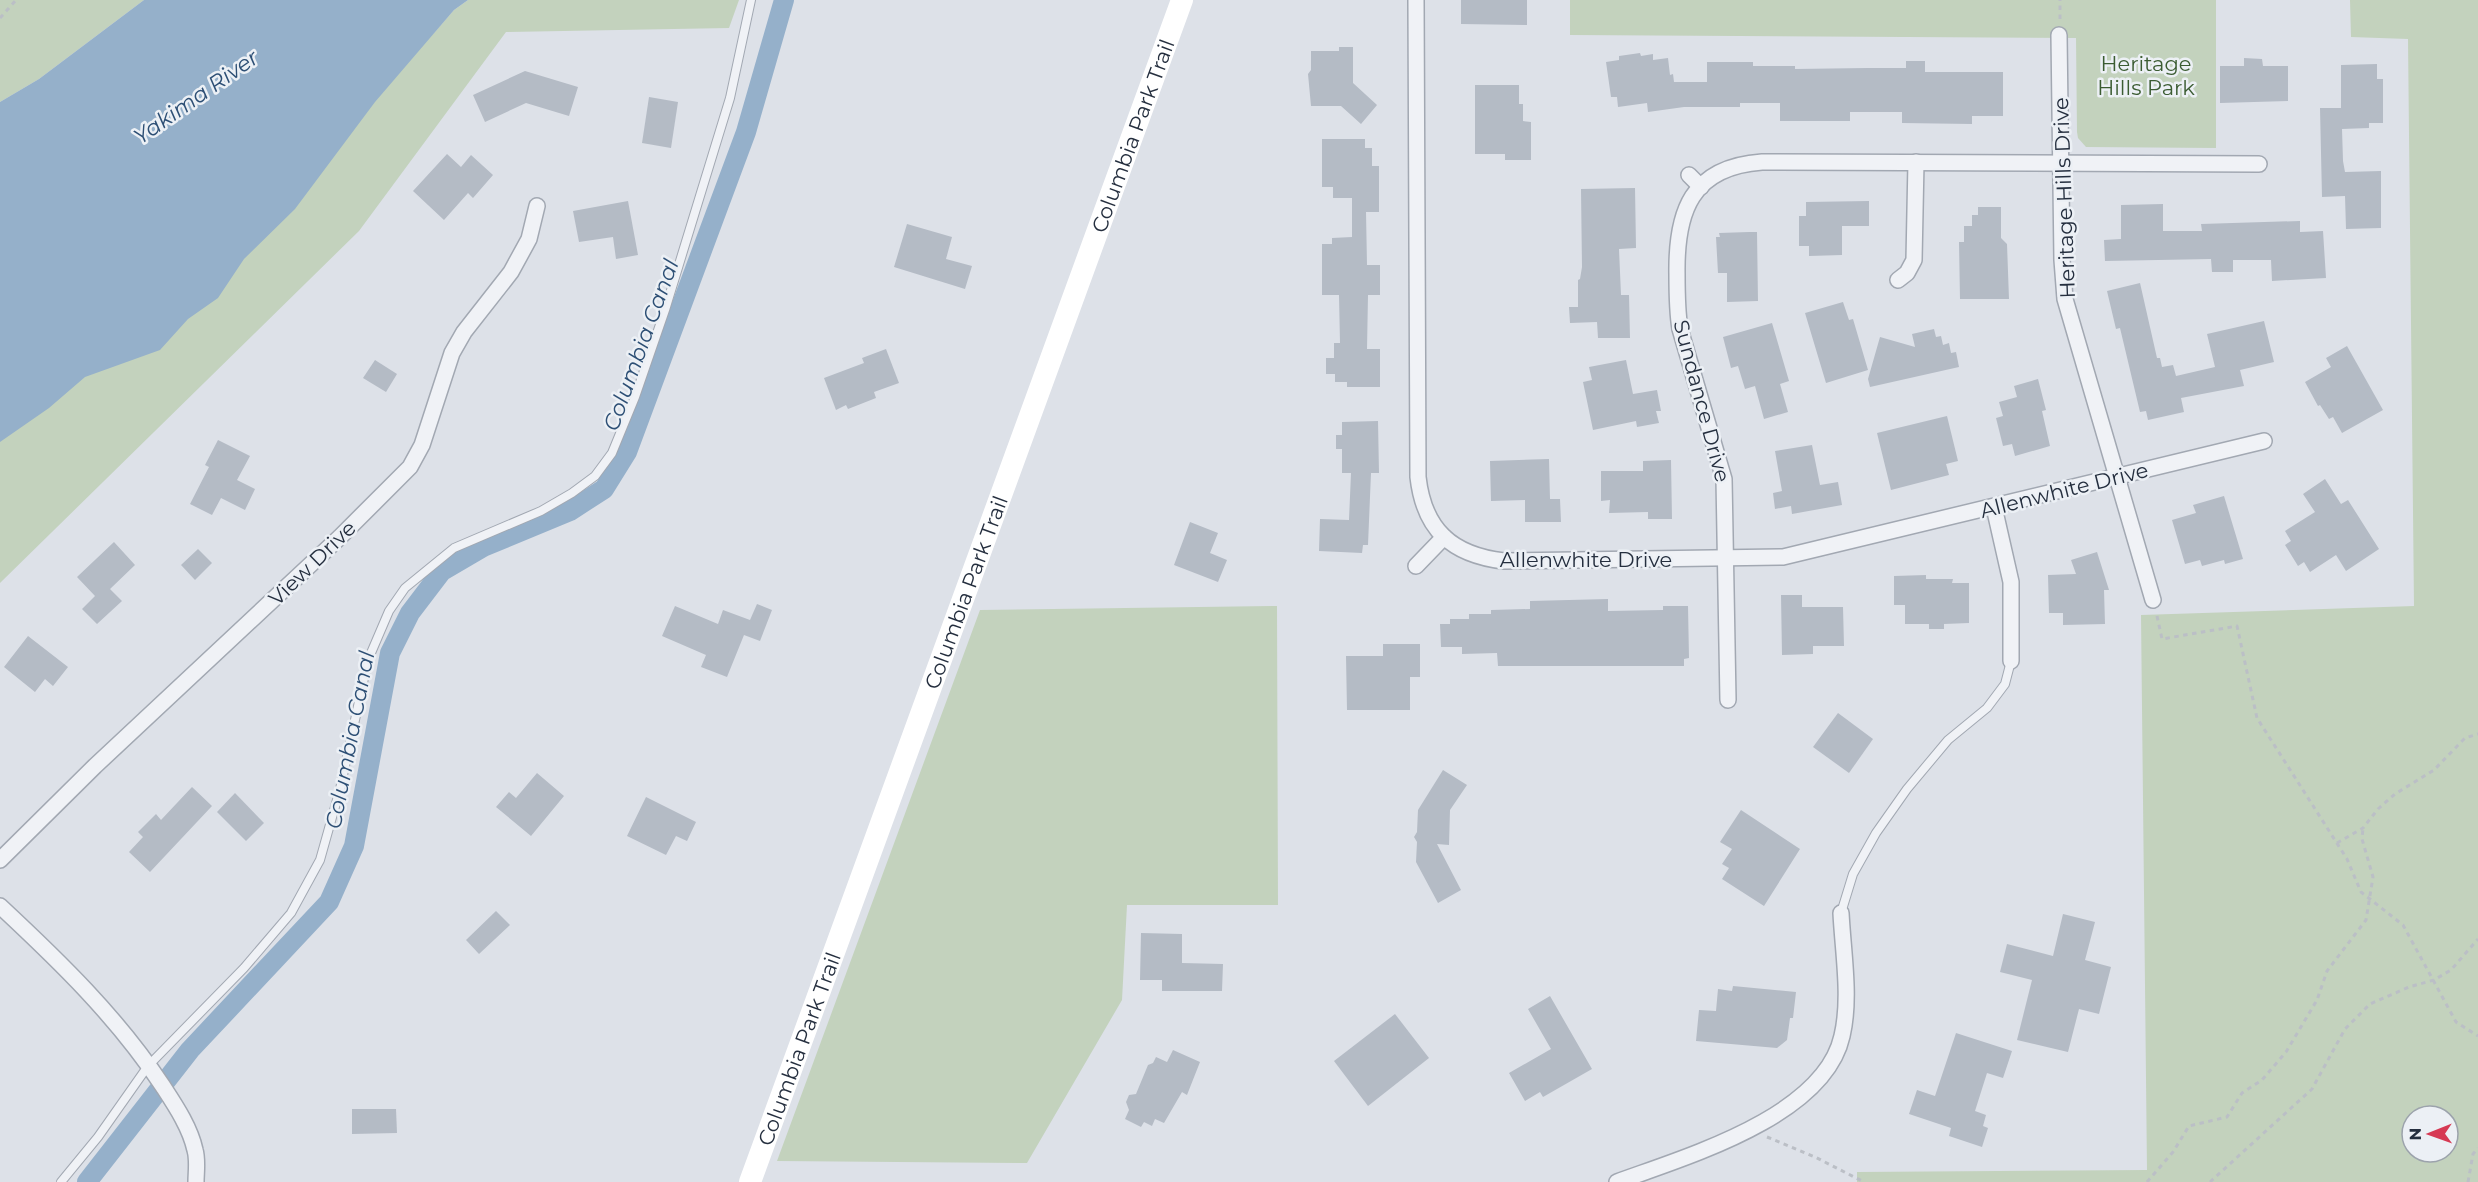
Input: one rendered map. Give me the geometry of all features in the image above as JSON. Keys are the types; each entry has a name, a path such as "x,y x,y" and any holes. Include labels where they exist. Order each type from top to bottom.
{"main road":[{"name":"Columbia Park Trail","path":"750,1182 1182,0"}],"street":[{"name":"Allenwhite Drive","path":"1416,0 1418,477 1425,509 1444,537 1476,556 1504,561 1774,558 1813,552 2264,441"},
{"name":"Heritage Hills Drive","path":"2059,34 2062,260 2066,299 2153,600"},
{"path":"1898,280 1907,273 1914,260 1916,162"},
{"name":"Sundance Drive","path":"1728,699 1724,479 1680,329 1677,306 1678,232 1685,209 1701,188 1719,172 1744,163 2259,164"},
{"path":"1689,175 1701,188"},
{"name":"View Drive","path":"0,860 95,766 340,537 410,467 422,445 452,353 464,332 511,272 529,239 537,206"},
{"path":"1994,507 2011,582 2011,661"},
{"path":"1416,566 1444,537"},
{"path":"0,906 64,965 105,1010 152,1071 189,1132 196,1152 196,1182"},
{"path":"1617,1182 1749,1130 1783,1111 1807,1092 1837,1053 1845,1017 1841,913"}],"lane":[{"path":"61,1182 152,1071 291,913 315,869 340,789 359,692 368,660 389,611 405,588 454,548 541,511 572,493 595,476 612,453 635,397 668,299 730,98 751,0"},
{"path":"1841,913 1853,874 1876,833 1907,789 1948,740 1987,708 2005,684 2011,661"}],"path":[{"path":"0,18 16,0"},
{"path":"2153,600 2162,639 2237,626 2257,718 2337,843 2361,892 2403,925 2456,1022 2478,1036"},
{"path":"2337,843 2363,828 2378,808 2395,794 2434,770 2465,738 2478,734"},
{"path":"2147,1182 2172,1152 2189,1126 2227,1117 2242,1094 2262,1080 2286,1052 2317,1000 2327,971 2366,920 2373,877 2362,839 2363,828"},
{"path":"2210,1182 2312,1089 2345,1029 2370,1004 2409,987 2434,980 2451,969 2478,939"},
{"path":"1749,1130 1815,1157 1864,1182"},
{"path":"2468,1182 2473,1154 2478,1148"}],"green space":[{"path":"0,0 144,0 39,79 0,102"},
{"path":"468,0 739,0 729,28 506,32 359,231 0,583 0,372 433,34 454,10"},
{"name":"Heritage Hills Park","path":"1570,0 2216,0 2216,148 2086,147 2078,138 2077,132 2076,38 1570,35"},
{"path":"2350,0 2478,0 2478,1182 1857,1182 1857,1172 2147,1170 2141,615 2414,606 2408,39 2351,37"},
{"path":"1277,606 1278,905 1127,905 1122,1000 1027,1163 777,1161 980,610"}],"water":[{"name":"Yakima River","path":"144,0 468,0 454,10 375,102 295,209 244,259 218,298 188,319 160,350 85,377 49,408 0,442 0,102 39,79"}],"building":[{"path":"1461,0 1527,0 1527,25 1461,24"},
{"path":"1339,47 1353,47 1353,83 1377,105 1361,124 1341,106 1311,106 1308,74 1311,70 1311,51 1339,51"},
{"path":"1640,53 1641,56 1653,54 1653,60 1668,58 1670,75 1673,74 1674,82 1707,82 1707,62 1753,62 1753,66 1795,66 1795,69 1906,68 1906,61 1925,61 1925,72 2003,72 2003,116 1972,116 1972,124 1902,123 1902,112 1850,112 1850,121 1780,121 1780,103 1740,103 1740,107 1684,107 1648,112 1647,103 1618,107 1617,97 1611,97 1606,62 1619,60 1619,56"},
{"path":"2244,58 2262,59 2263,66 2288,66 2288,101 2220,103 2220,66 2244,66"},
{"path":"2377,64 2377,79 2383,79 2383,123 2369,123 2369,128 2342,129 2345,172 2381,171 2381,228 2346,229 2345,196 2322,197 2320,108 2341,108 2341,65"},
{"path":"525,71 578,87 569,116 526,103 485,122 473,95"},
{"path":"1475,85 1519,85 1519,104 1523,104 1523,121 1531,122 1531,160 1505,160 1505,154 1475,154"},
{"path":"649,97 678,102 671,148 642,143"},
{"path":"1322,139 1365,139 1365,148 1372,148 1372,166 1379,166 1379,212 1366,212 1367,265 1380,265 1380,295 1368,295 1367,349 1380,349 1380,387 1347,387 1347,382 1335,382 1335,374 1326,374 1326,358 1334,358 1334,343 1340,343 1339,295 1322,295 1322,244 1332,244 1332,238 1352,237 1352,198 1333,198 1333,187 1322,187"},
{"path":"447,154 461,167 471,155 493,175 473,198 468,193 444,220 413,191"},
{"path":"1635,188 1636,248 1619,249 1621,295 1629,295 1630,338 1598,338 1597,322 1570,323 1569,307 1578,307 1578,280 1582,267 1581,189"},
{"path":"628,201 638,255 616,259 613,237 579,242 573,211"},
{"path":"1869,201 1869,226 1842,226 1842,255 1809,256 1809,246 1799,246 1799,216 1806,216 1806,202"},
{"path":"2163,204 2163,231 2202,231 2201,224 2300,221 2300,232 2323,231 2326,278 2272,281 2271,260 2233,260 2233,272 2212,272 2211,259 2105,261 2104,240 2121,239 2121,205"},
{"path":"1978,207 2001,207 2001,238 2007,244 2009,299 1960,299 1959,242 1964,242 1964,226 1972,226 1972,215 1978,215"},
{"path":"907,224 952,237 946,259 972,266 965,289 894,267"},
{"path":"1757,232 1758,301 1727,302 1727,273 1718,273 1716,237 1720,237 1719,233"},
{"path":"2140,283 2157,358 2160,358 2162,367 2173,365 2176,376 2215,367 2207,334 2264,321 2274,362 2240,370 2244,386 2181,398 2184,412 2148,420 2146,411 2140,412 2120,328 2116,329 2107,291"},
{"path":"1843,302 1849,320 1853,319 1868,370 1826,383 1805,313"},
{"path":"1772,323 1789,381 1780,384 1788,412 1764,419 1755,386 1745,389 1738,366 1731,368 1723,337"},
{"path":"1934,329 1936,337 1941,336 1943,345 1949,343 1951,353 1956,352 1959,367 1870,387 1868,379 1880,337 1915,347 1912,334"},
{"path":"2347,346 2383,410 2342,433 2333,417 2329,419 2320,405 2318,406 2305,382 2331,367 2326,358"},
{"path":"886,349 899,383 874,392 876,398 848,409 846,405 836,410 824,378 864,363 862,358"},
{"path":"375,360 397,374 386,392 363,378"},
{"path":"1626,360 1633,394 1657,390 1661,411 1656,411 1659,423 1637,427 1636,421 1593,430 1583,382 1592,380 1589,367"},
{"path":"2038,379 2046,410 2042,411 2050,446 2015,456 2012,444 2003,446 1996,418 2003,416 1999,402 2017,397 2014,386"},
{"path":"1947,416 1958,461 1946,464 1949,475 1891,490 1877,433"},
{"path":"1378,421 1379,473 1371,473 1368,545 1363,545 1362,553 1319,551 1320,519 1349,520 1351,473 1342,473 1342,449 1336,449 1336,435 1342,435 1342,422"},
{"path":"218,440 250,456 237,480 255,489 245,510 221,498 212,515 190,504 209,467 205,465"},
{"path":"1812,445 1820,485 1838,482 1842,505 1792,514 1791,506 1775,509 1773,493 1782,491 1775,451"},
{"path":"1549,459 1550,499 1560,499 1561,522 1525,522 1525,500 1491,501 1490,461"},
{"path":"1671,460 1672,519 1648,519 1648,512 1609,513 1610,500 1601,501 1601,471 1643,471 1643,461"},
{"path":"2325,479 2341,504 2348,500 2379,549 2346,571 2336,555 2310,572 2304,562 2298,566 2285,545 2291,541 2285,531 2315,512 2303,494"},
{"path":"2224,496 2243,559 2225,564 2224,560 2202,566 2200,560 2185,564 2172,520 2196,513 2193,505"},
{"path":"1190,522 1218,533 1210,553 1227,560 1218,582 1174,565"},
{"path":"114,542 135,565 110,589 122,601 97,624 82,609 95,596 77,577"},
{"path":"198,549 212,563 195,580 181,565"},
{"path":"2097,552 2109,590 2104,590 2105,624 2063,625 2063,613 2049,613 2048,575 2076,574 2071,560"},
{"path":"1926,575 1926,579 1953,579 1952,583 1969,583 1969,623 1944,624 1944,629 1929,629 1929,624 1905,624 1905,605 1894,605 1894,576"},
{"path":"1781,595 1802,595 1802,607 1843,607 1844,646 1813,646 1813,654 1782,655"},
{"path":"1608,599 1608,611 1663,610 1663,606 1688,606 1689,658 1684,659 1684,666 1498,666 1497,653 1462,654 1462,647 1441,647 1440,624 1450,624 1450,619 1469,619 1469,614 1491,614 1491,610 1530,609 1530,601"},
{"path":"757,604 772,610 760,641 744,635 727,677 701,667 706,655 662,636 675,606 718,624 723,610 750,620"},
{"path":"28,636 68,667 53,686 45,679 35,692 4,667"},
{"path":"1383,644 1420,644 1420,677 1410,677 1410,710 1347,710 1346,656 1383,656"},
{"path":"1838,713 1873,739 1849,773 1813,747"},
{"path":"1443,770 1467,785 1450,810 1449,845 1437,844 1461,890 1438,903 1416,862 1417,842 1414,837 1417,832 1418,810"},
{"path":"537,773 564,796 531,836 496,807 509,792 516,798"},
{"path":"192,787 212,806 150,872 129,852 143,837 138,832 156,814 161,820"},
{"path":"235,793 264,823 246,841 217,812"},
{"path":"646,797 696,822 687,841 676,836 666,855 627,836"},
{"path":"1741,810 1800,849 1764,906 1722,879 1729,868 1722,864 1732,849 1720,842"},
{"path":"496,911 510,925 479,954 466,940"},
{"path":"2063,914 2095,922 2085,960 2111,967 2099,1014 2079,1009 2068,1052 2017,1040 2032,980 2000,972 2007,944 2053,956"},
{"path":"1141,933 1182,934 1182,963 1223,964 1222,991 1162,991 1162,980 1140,980"},
{"path":"1733,986 1796,992 1793,1018 1790,1018 1787,1040 1777,1048 1696,1041 1699,1010 1716,1011 1718,989 1732,991"},
{"path":"1550,996 1592,1069 1543,1097 1540,1092 1525,1101 1509,1073 1551,1049 1528,1009"},
{"path":"1395,1014 1429,1058 1368,1106 1334,1061"},
{"path":"1956,1033 2012,1051 2003,1078 1987,1073 1975,1111 1986,1115 1983,1126 1988,1128 1982,1147 1949,1136 1951,1128 1909,1114 1917,1090 1935,1096"},
{"path":"1173,1050 1200,1062 1187,1095 1182,1092 1164,1123 1155,1119 1152,1126 1144,1122 1141,1127 1125,1119 1129,1110 1126,1102 1129,1095 1136,1094 1148,1065 1153,1063 1156,1057 1167,1062"},
{"path":"352,1109 396,1109 397,1133 352,1134"}],"waterway":[{"name":"Columbia Canal","path":"87,1182 190,1050 329,902 354,846 390,653 410,613 442,571 483,547 570,511 604,489 627,452 746,132 784,0"}]}
